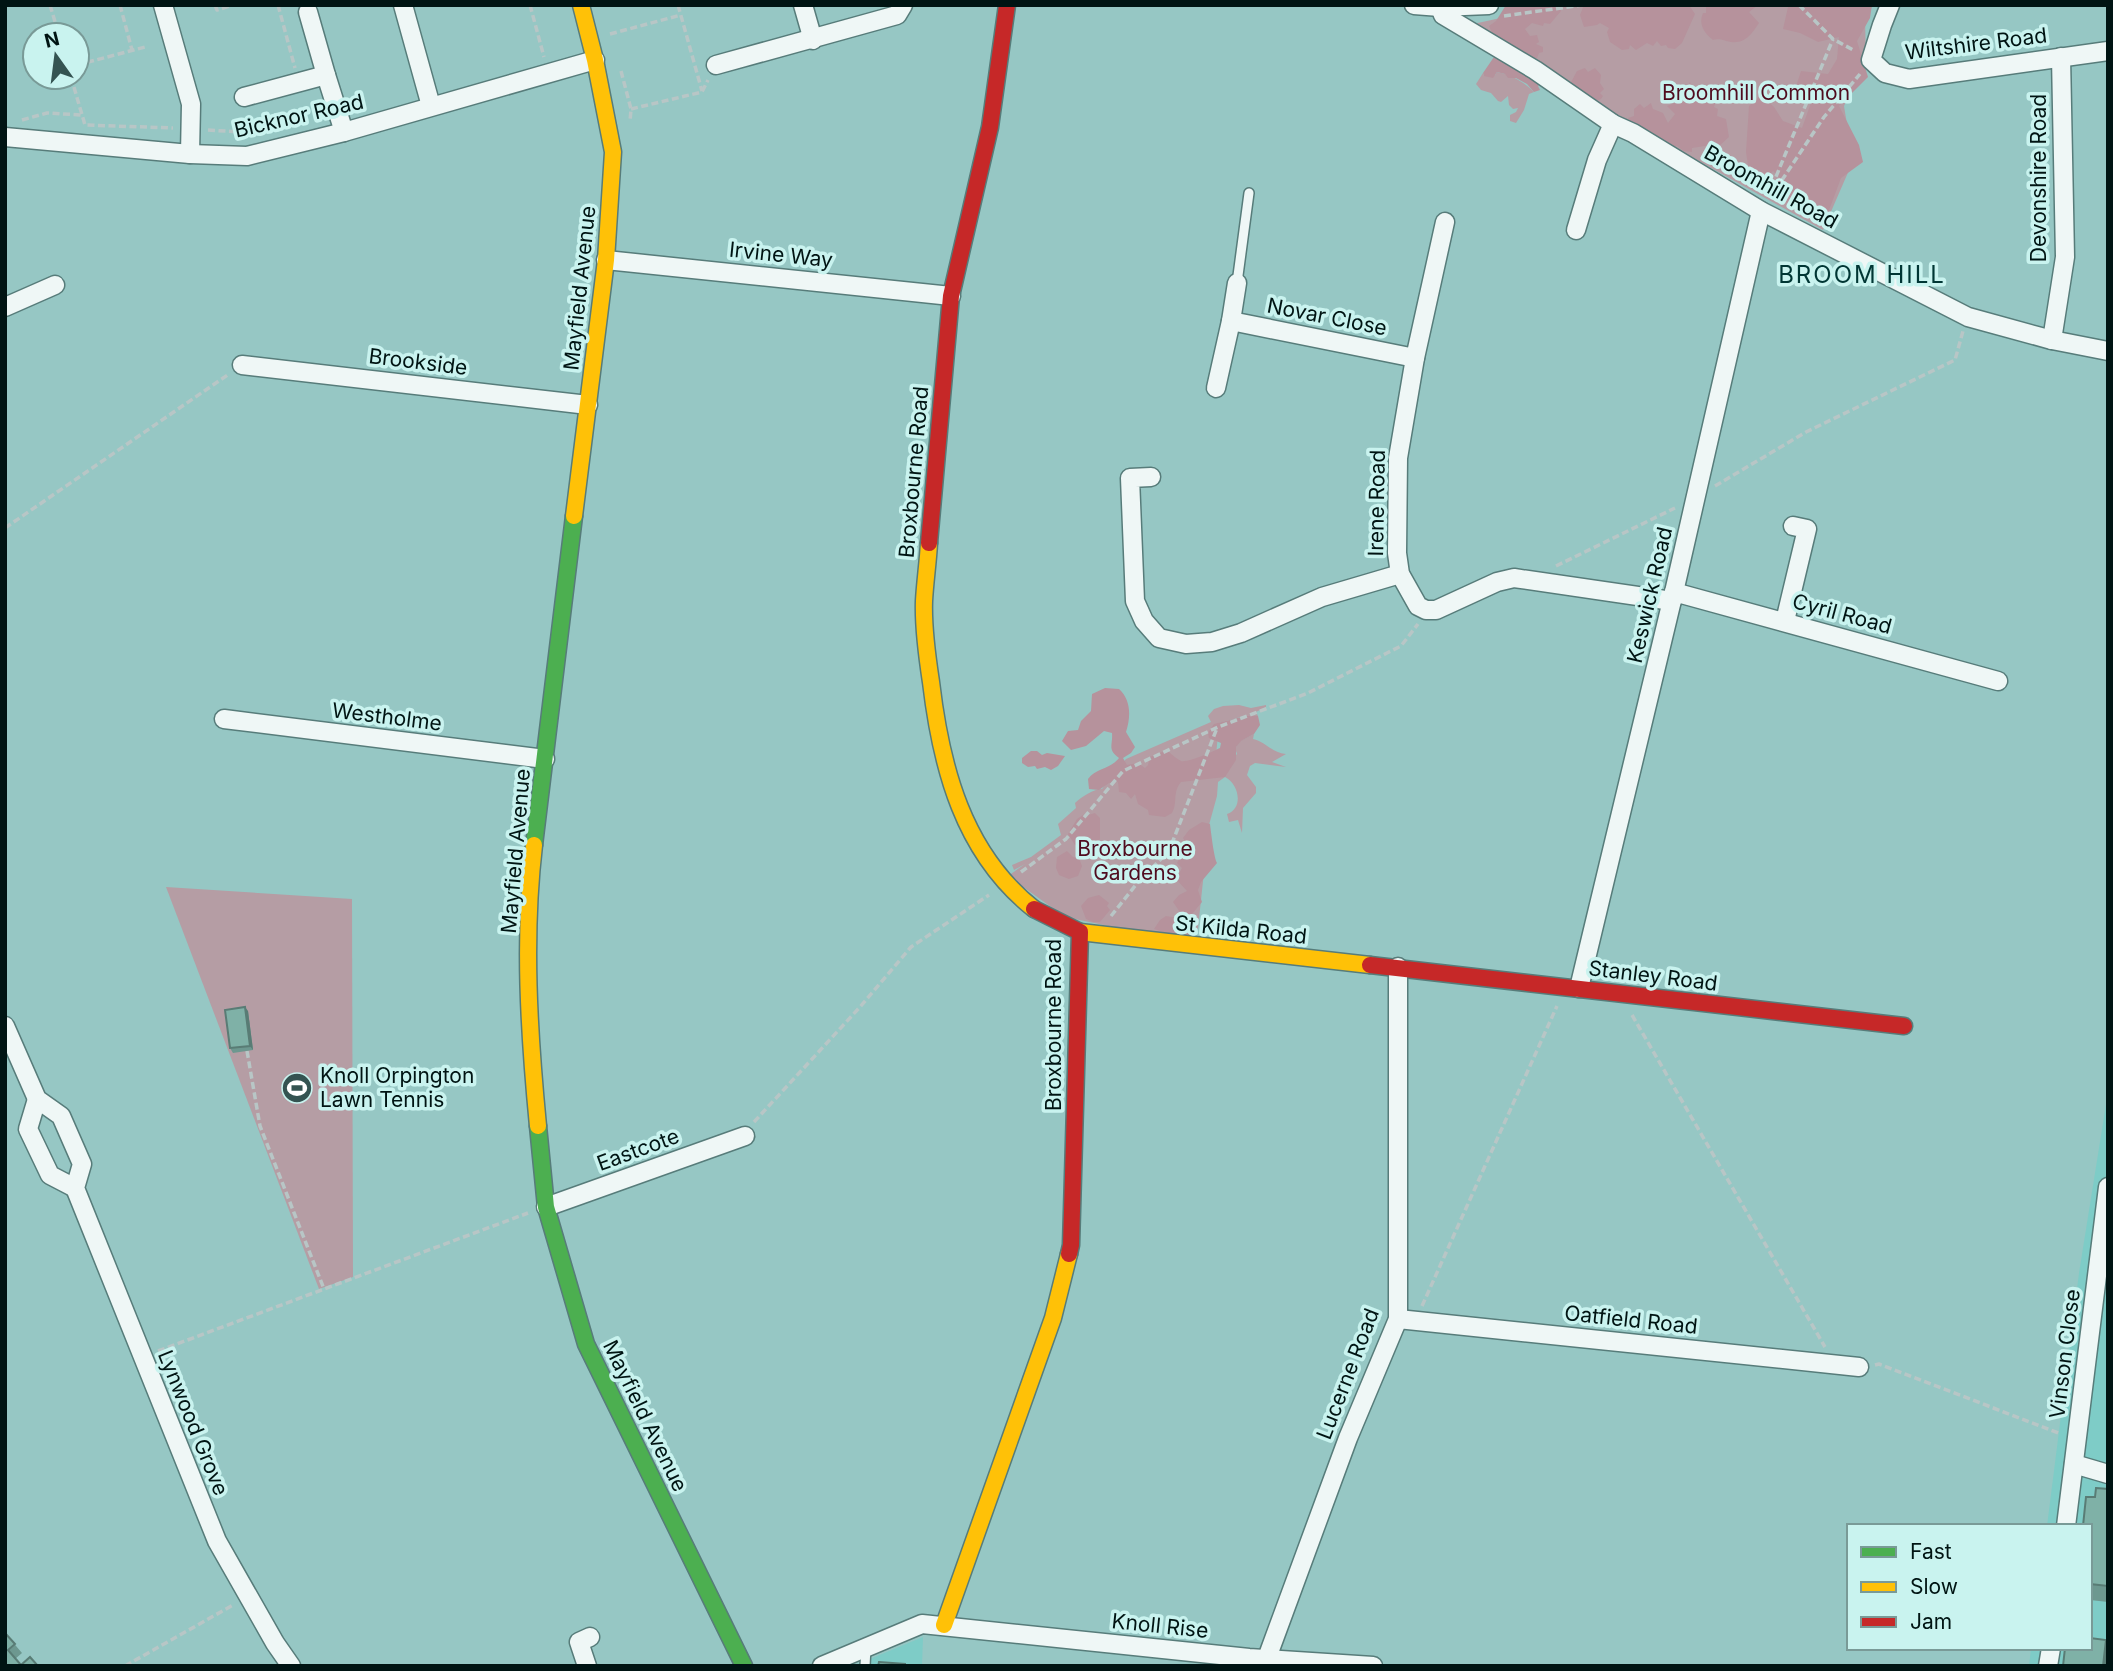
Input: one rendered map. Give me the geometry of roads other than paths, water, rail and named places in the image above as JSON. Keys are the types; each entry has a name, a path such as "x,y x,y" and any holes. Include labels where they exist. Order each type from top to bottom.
{"street":[{"path":"163,5 191,104 190,154"},
{"path":"403,5 431,106"},
{"name":"Mayfield Avenue","path":"581,5 613,152 606,260 528,894 529,1036 546,1207 586,1344 744,1666"},
{"path":"803,5 813,40"},
{"path":"716,65 897,15 903,5"},
{"name":"Broxbourne Road","path":"944,1625 1053,1318 1071,1245 1080,932 1038,912 1005,884 989,864 967,826 950,783 937,734 924,603 951,296 990,127 1007,5"},
{"path":"1414,5 1492,11"},
{"name":"Wiltshire Road","path":"1890,5 1871,60 1885,73 1909,79 2108,51"},
{"name":"Broomhill Road","path":"1440,7 1443,15 1535,70 1613,124 1633,133 1761,211 1968,317 2052,340 2108,351"},
{"path":"309,12 344,132"},
{"name":"Devonshire Road","path":"2052,340 2065,257 2061,57"},
{"name":"Bicknor Road","path":"5,137 190,154 247,156 344,132 595,60"},
{"path":"244,97 327,75"},
{"path":"1576,230 1597,160 1613,124"},
{"name":"Keswick Road","path":"1573,988 1673,596 1761,211"},
{"name":"Irene Road","path":"1445,222 1415,358 1398,458 1400,574 1418,606 1426,610 1436,610 1496,582 1514,578 1673,596"},
{"name":"Irvine Way","path":"606,260 951,296"},
{"path":"1216,388 1237,284"},
{"path":"5,307 55,285"},
{"name":"Novar Close","path":"1231,321 1415,358"},
{"name":"Brookside","path":"242,365 588,405"},
{"path":"1151,477 1130,478 1135,601 1144,621 1159,638 1186,644 1212,642 1241,633 1322,597 1400,574"},
{"path":"1786,621 1807,529 1793,526"},
{"name":"Cyril Road","path":"1673,596 1786,621 1998,681"},
{"name":"Westholme","path":"224,719 545,759"},
{"name":"St Kilda Road","path":"1080,932 1398,967"},
{"name":"Stanley Road","path":"1398,967 1904,1026"},
{"name":"Lucerne Road","path":"1267,1658 1348,1438 1406,1320 1398,967"},
{"name":"Lynwood Grove","path":"5,1027 37,1099 61,1116 82,1164 75,1188 217,1541 291,1666"},
{"path":"37,1099 28,1129 50,1175 75,1188"},
{"name":"Eastcote","path":"546,1207 745,1136"},
{"name":"Vinson Close","path":"2066,1524 2077,1441 2099,1325 2107,1194"},
{"name":"Oatfield Road","path":"1406,1320 1859,1367"},
{"path":"2074,1464 2108,1474"},
{"path":"822,1666 922,1624 944,1625"},
{"name":"Knoll Rise","path":"944,1625 1249,1658 1373,1666"},
{"path":"587,1666 579,1642 590,1637"}],"lane":[{"path":"1237,284 1249,193"},
{"path":"865,1666 866,1647"}],"place":[{"name":"Knoll Orpington Lawn Tennis","path":"297,1088"}],"district":[{"name":"BROOM HILL","path":"1862,275"}],"park label":[{"name":"Broomhill Common","path":"1756,93"},
{"name":"Broxbourne Gardens","path":"1135,861"}]}
